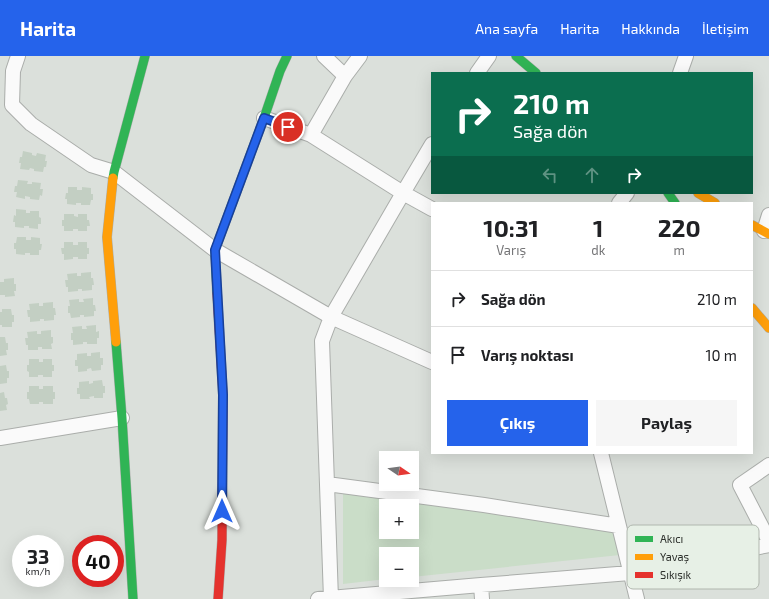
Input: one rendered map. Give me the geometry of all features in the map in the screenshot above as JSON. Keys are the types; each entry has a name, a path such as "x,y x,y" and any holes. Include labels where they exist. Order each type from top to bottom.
{"street":[{"path":"18,56 13,71 12,105 31,124 91,165 114,172 215,250 332,317 431,362"},
{"path":"132,599 122,418 107,237 114,172 145,56"},
{"path":"218,599 222,540 223,395 215,250 280,71 287,56"},
{"path":"324,56 345,76"},
{"path":"311,135 345,76 360,56"},
{"path":"478,72 488,56"},
{"path":"516,56 535,72"},
{"path":"680,72 686,56"},
{"path":"264,118 311,135 431,208"},
{"path":"431,146 332,317 322,341 327,484 327,599 627,573"},
{"path":"620,202 626,194"},
{"path":"700,194 713,202"},
{"path":"762,230 769,215"},
{"path":"753,309 769,328"},
{"path":"0,438 122,418"},
{"path":"601,454 627,560"},
{"path":"769,465 740,485 769,541"},
{"path":"327,484 484,505 619,526"},
{"path":"759,547 769,545"},
{"path":"481,585 482,599"},
{"path":"634,589 637,599"}],"green space":[{"path":"343,492 394,499 379,499 379,539 419,539 419,502 615,529 620,555 419,576 419,547 379,547 379,580 343,584"}],"building":[{"path":"23,151 32,153 32,155 36,156 37,153 46,155 46,167 44,167 43,172 34,171 34,169 30,168 29,170 20,169 20,157 22,157"},
{"path":"18,180 28,181 27,184 32,184 32,182 41,183 40,189 43,189 42,196 40,195 39,200 30,199 30,197 25,196 25,199 16,197 17,192 14,192"},
{"path":"68,187 77,187 77,190 82,190 82,187 91,188 93,200 91,200 90,205 81,205 81,203 76,203 76,205 67,204 67,199 65,199 66,193 68,193"},
{"path":"16,209 26,210 26,213 30,213 30,211 39,211 41,224 38,224 38,229 29,228 29,226 24,226 24,228 15,227 15,222 13,222 14,215 16,216"},
{"path":"64,214 74,214 74,216 78,217 78,214 87,214 87,220 89,220 90,226 87,226 87,231 78,231 78,229 73,229 73,231 64,231 62,220 64,220"},
{"path":"17,237 26,237 26,240 31,240 31,237 40,238 40,244 42,244 41,250 39,250 39,255 30,255 30,253 25,253 25,255 16,254 14,243 16,243"},
{"path":"64,242 73,242 73,245 78,245 78,242 87,242 89,254 87,254 87,259 78,259 78,257 73,257 73,259 64,260 64,254 62,254 61,248 64,248"},
{"path":"91,272 91,278 93,278 94,285 92,285 92,290 82,291 82,289 78,289 78,291 68,292 68,287 66,287 65,280 68,280 67,274 77,273 77,276 81,276 81,273"},
{"path":"14,278 14,284 16,284 16,291 14,291 15,296 5,297 5,295 0,295 0,282 4,282 4,279"},
{"path":"93,298 93,305 95,305 96,311 94,311 94,316 84,317 84,315 80,315 80,317 71,318 70,313 68,313 68,306 70,306 69,300 79,299 79,302 84,302 83,299"},
{"path":"53,302 53,308 55,308 56,315 54,315 54,320 44,321 44,319 40,319 40,321 30,322 30,317 28,317 27,310 30,310 29,304 39,303 39,306 43,306 43,303"},
{"path":"2,309 11,309 12,315 14,315 12,327 2,327 2,325 0,325 0,312 2,312"},
{"path":"96,325 96,332 99,331 97,344 87,344 87,342 83,342 83,344 73,345 73,340 71,340 71,333 73,333 72,327 82,326 82,329 87,329 86,326"},
{"path":"51,330 51,337 53,337 53,343 51,344 52,349 42,349 42,347 38,347 38,350 28,350 28,345 26,345 25,338 28,338 27,332 37,331 37,334 41,334 41,331"},
{"path":"0,337 5,337 6,343 8,343 8,350 6,350 7,355 0,356"},
{"path":"100,352 100,358 103,358 101,370 92,371 91,368 87,369 87,371 78,372 78,366 75,366 77,354 87,353 87,356 91,356 91,353"},
{"path":"29,359 39,359 39,362 43,362 43,359 52,359 54,371 52,371 52,377 43,377 43,375 38,375 38,377 29,377 27,365 29,365"},
{"path":"6,365 7,371 9,371 9,378 7,378 7,383 0,384 0,366"},
{"path":"102,380 103,386 105,386 103,398 94,398 94,396 89,397 90,399 80,399 80,394 77,394 79,382 89,381 89,384 93,383 93,381"},
{"path":"29,386 39,386 39,389 43,389 43,386 53,386 55,399 53,399 53,404 43,404 43,402 39,402 39,404 30,404 29,399 27,399"},
{"path":"4,392 8,404 6,405 7,410 0,411 0,393"}],"traffic: fast":[{"path":"113,178 145,56"},
{"path":"217,293 215,250 280,71 287,56"},
{"path":"516,56 535,72"},
{"path":"669,194 674,202"},
{"path":"116,342 133,599"}],"traffic: slow":[{"path":"113,178 107,237 116,342"},
{"path":"700,194 713,202"},
{"path":"753,226 769,234"},
{"path":"753,309 769,328"}],"traffic: jam":[{"path":"217,293 223,395 222,540 218,599"}],"route":[{"path":"222,511 223,395 215,250 264,118 288,127"}]}
